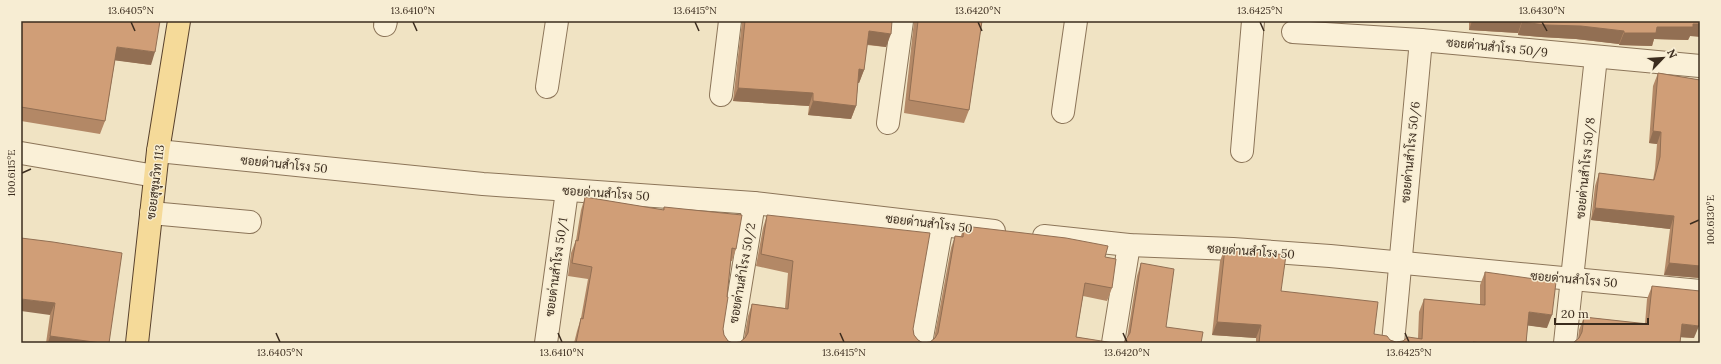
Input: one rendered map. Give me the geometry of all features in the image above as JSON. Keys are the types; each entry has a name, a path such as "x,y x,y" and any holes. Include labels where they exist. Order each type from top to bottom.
{"main road":[{"name":"ซอยสุขุมวิท 113","path":"137,343 158,151 179,21"}],"street":[{"path":"547,88 557,21"},
{"path":"721,95 730,21"},
{"path":"888,123 902,21"},
{"path":"1063,112 1076,21"},
{"path":"1242,151 1253,21"},
{"name":"ซอยด่านสำโรง 50/9","path":"1293,32 1421,40 1700,66"},
{"name":"ซอยด่านสำโรง 50/6","path":"1393,343 1399,264 1421,40"},
{"name":"ซอยด่านสำโรง 50/8","path":"1565,343 1596,57"},
{"name":"ซอยด่านสำโรง 50","path":"158,151 483,184 754,203 1020,234 1129,245 1234,248 1700,291"},
{"path":"21,153 155,176"},
{"name":"ซอยด่านสำโรง 50/1","path":"546,343 567,191"},
{"name":"ซอยด่านสำโรง 50/2","path":"730,343 754,203"},
{"path":"151,213 250,222"},
{"path":"921,343 942,225"},
{"path":"1114,343 1129,245"}],"building":[{"path":"21,21 160,21 155,52 117,47 105,121 21,107"},
{"path":"745,21 892,21 891,34 869,31 864,70 859,69 856,106 813,101 813,93 738,88"},
{"path":"918,21 982,21 969,110 909,100"},
{"path":"1522,21 1700,21 1700,24 1693,24 1693,27 1657,27 1656,33 1624,33 1624,31 1581,26 1546,25"},
{"path":"1658,73 1700,80 1700,266 1669,263 1674,216 1595,208 1599,173 1654,180 1660,157 1661,132 1653,131"},
{"path":"585,197 664,210 664,207 742,215 736,249 732,248 728,297 723,329 724,335 728,341 733,343 576,343 581,318 583,319 592,267 572,263 576,240 578,241"},
{"path":"767,215 930,233 913,329 914,335 923,343 733,343 740,342 748,333 752,304 788,309 793,261 761,254"},
{"path":"964,226 1066,238 1108,246 1105,257 1116,259 1112,288 1085,283 1076,337 1114,343 923,343 930,342 938,333 955,236 963,237"},
{"path":"21,238 122,253 109,343 50,336 55,303 21,299"},
{"path":"1225,248 1286,255 1281,291 1378,302 1374,334 1387,336 1390,340 1396,342 1403,341 1408,337 1422,339 1424,299 1485,305 1485,272 1556,282 1552,315 1529,312 1526,343 1259,343 1261,325 1217,322"},
{"path":"1141,263 1174,269 1166,327 1203,332 1201,343 1124,343 1130,333"},
{"path":"1652,286 1700,291 1699,326 1682,324 1680,343 1574,343 1582,332 1584,317 1648,324"}]}
